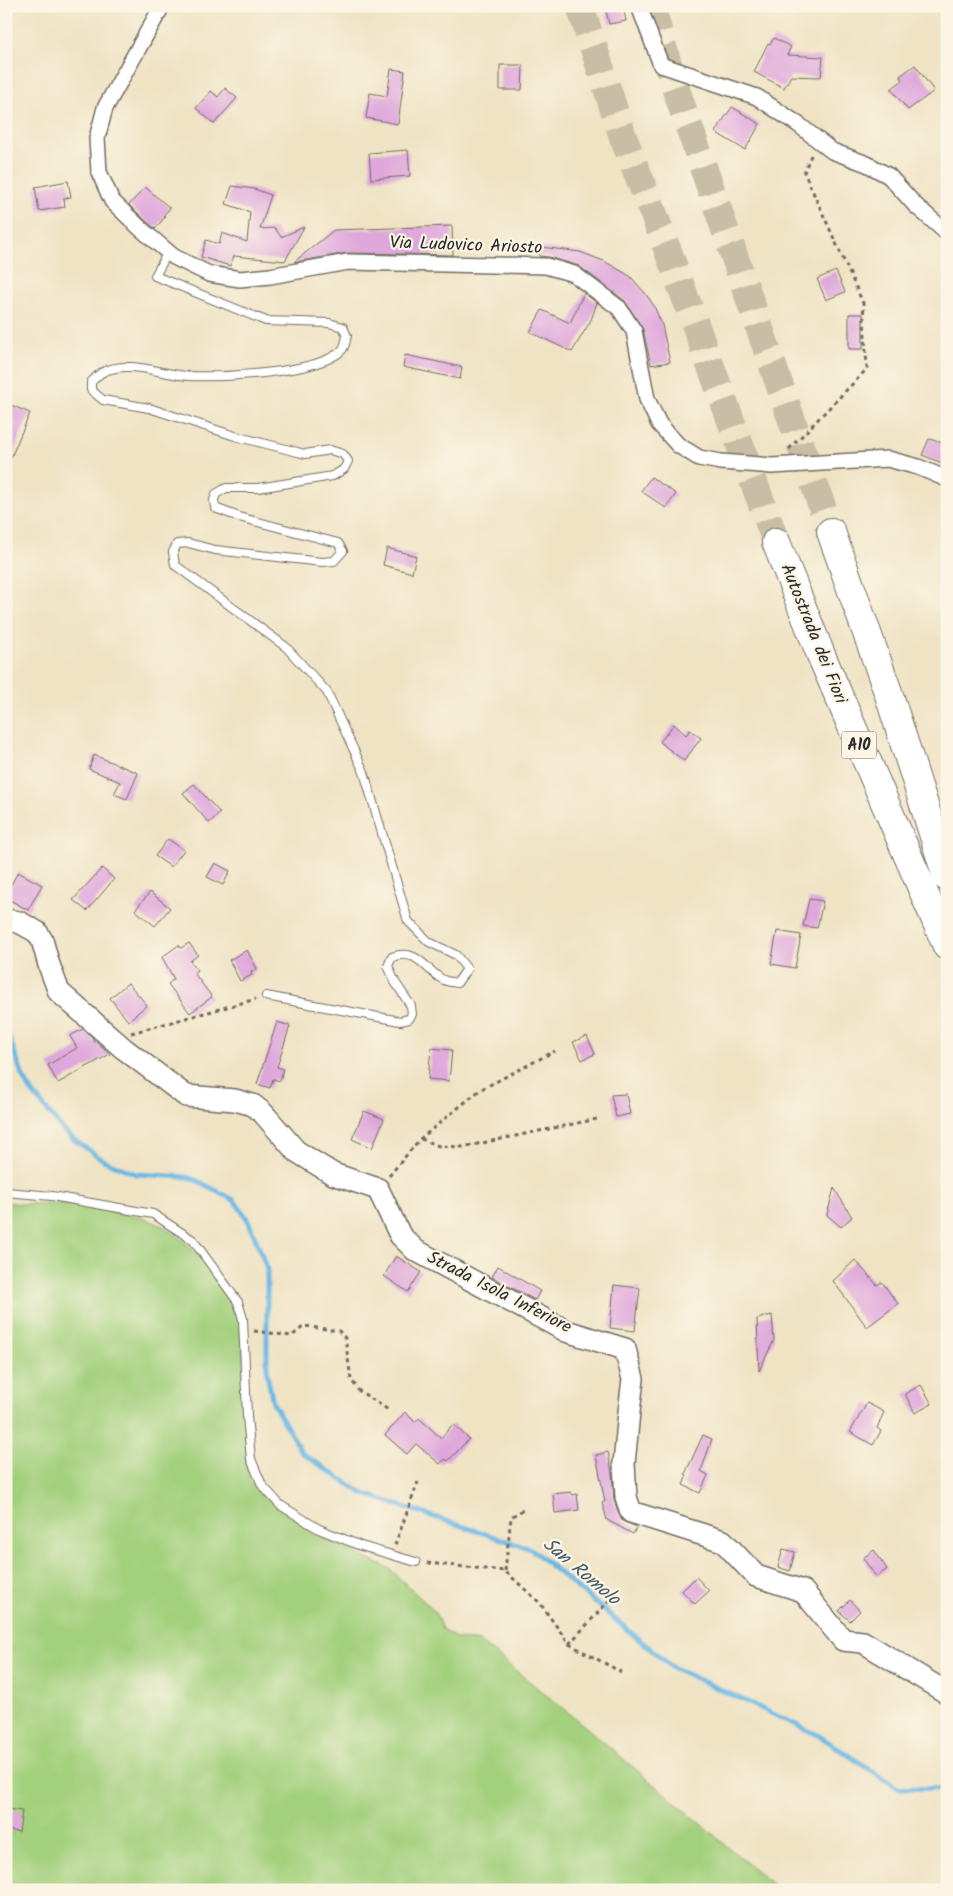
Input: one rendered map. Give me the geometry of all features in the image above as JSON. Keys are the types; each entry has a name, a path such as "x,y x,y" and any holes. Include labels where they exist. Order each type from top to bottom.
{"highway":[{"name":"A10","path":"831,532 888,692 947,877"},
{"name":"Autostrada dei Fiori","path":"776,542 824,663 947,946"}],"street":[{"name":"Via Ludovico Ariosto","path":"162,6 104,108 97,138 99,172 112,201 174,257 209,274 240,280 348,262 546,266 574,274 619,308 634,331 648,399 659,424 678,445 699,458 721,462 772,466 888,459 947,479"},
{"path":"639,6 661,65 757,97 786,115 832,151 867,164 889,176 915,205 947,233"},
{"path":"6,920 19,922 37,932 42,940 59,992 112,1038 186,1096 235,1100 253,1105 263,1113 296,1151 333,1174 378,1189"},
{"name":"Strada Isola Inferiore","path":"378,1189 400,1235 415,1250 566,1331 625,1349 633,1379 624,1464 626,1497 631,1512 724,1541 756,1576 803,1591 843,1640 863,1642 947,1693"}],"lane":[{"path":"168,252 155,276 266,321 329,323 343,327 347,336 343,349 330,358 301,367 244,376 188,376 144,368 118,368 102,372 91,382 91,390 103,400 149,408 235,436 306,454 330,450 343,454 348,461 344,469 333,476 258,488 226,488 216,494 214,500 215,508 238,517 338,543 343,551 334,561 322,562 215,550 188,543 177,544 173,552 175,565 286,647 327,692 364,772 408,921 429,942 456,955 467,969 457,983 442,980 420,960 402,954 392,957 388,966 395,982 411,1006 412,1014 409,1019 400,1021 266,996"},
{"path":"6,1192 52,1196 153,1214 193,1240 238,1302 243,1319 247,1416 251,1460 262,1485 280,1505 319,1529 361,1546 416,1562"}],"path":[{"path":"772,466 867,369 863,304 804,172 817,139"},
{"path":"112,1038 266,996"},
{"path":"378,1189 420,1139 480,1090 555,1051"},
{"path":"420,1139 439,1146 463,1146 597,1119"},
{"path":"255,1331 292,1336 304,1326 339,1331 345,1338 351,1379 358,1390 390,1411"},
{"path":"400,1531 418,1482"},
{"path":"505,1571 511,1517 526,1508"},
{"path":"416,1562 505,1571 540,1603 569,1644 621,1672"},
{"path":"569,1644 617,1592"}],"green space":[{"path":"6,1202 21,1204 68,1203 147,1219 164,1227 180,1238 214,1269 222,1279 239,1321 243,1350 249,1480 262,1495 299,1520 311,1533 390,1569 435,1612 442,1629 457,1639 480,1642 576,1719 779,1890 6,1890"}],"building":[{"path":"605,6 623,6 626,21 609,24"},
{"path":"774,38 791,47 787,55 823,57 821,77 791,76 784,88 754,72 768,43 770,44"},
{"path":"500,65 523,65 522,90 500,90"},
{"path":"915,65 934,91 908,110 891,89 903,80 900,76"},
{"path":"391,69 405,71 398,124 366,118 370,93 387,96"},
{"path":"225,88 237,98 214,124 196,108 211,91 218,97"},
{"path":"732,107 760,124 745,150 715,132"},
{"path":"408,150 410,176 371,179 369,153"},
{"path":"68,181 71,197 64,198 65,207 39,211 35,187"},
{"path":"232,186 254,189 271,195 260,229 275,228 281,237 304,227 285,261 234,256 230,266 201,257 206,240 219,244 222,233 247,242 250,212 226,204"},
{"path":"145,187 170,208 155,229 129,205"},
{"path":"452,226 453,255 348,253 294,262 334,230"},
{"path":"541,247 580,252 604,261 630,276 654,306 662,325 670,362 651,365 643,329 625,301 579,266 539,256"},
{"path":"836,271 845,292 826,300 817,279"},
{"path":"584,293 597,303 591,320 572,352 530,332 542,310 570,323"},
{"path":"849,314 863,314 863,349 849,349"},
{"path":"405,355 462,367 460,379 403,367"},
{"path":"6,403 30,413 6,469"},
{"path":"929,439 947,444 947,465 922,455"},
{"path":"651,477 676,494 666,508 641,491"},
{"path":"387,548 416,556 412,573 383,565"},
{"path":"674,724 686,735 690,730 701,738 684,761 660,742"},
{"path":"94,755 138,773 127,799 114,794 120,782 89,769"},
{"path":"194,784 220,813 209,823 183,793"},
{"path":"168,839 184,850 171,867 155,856"},
{"path":"215,863 230,871 223,885 207,877"},
{"path":"102,868 114,879 87,911 73,900"},
{"path":"18,872 42,885 28,910 6,898 6,894"},
{"path":"150,892 170,908 155,926 135,910"},
{"path":"809,899 823,901 817,928 803,926"},
{"path":"777,931 801,935 795,968 771,964"},
{"path":"189,943 198,955 190,961 197,970 194,973 212,997 190,1013 168,984 174,979 162,957 179,945 181,948"},
{"path":"247,950 257,969 251,972 252,975 240,981 229,960"},
{"path":"128,983 147,1005 128,1021 110,998"},
{"path":"277,1022 290,1026 277,1067 283,1069 280,1081 273,1079 270,1088 257,1084"},
{"path":"83,1029 92,1037 94,1042 96,1041 110,1054 58,1083 48,1065 77,1048 70,1036"},
{"path":"587,1036 595,1054 582,1060 573,1042"},
{"path":"431,1048 452,1050 449,1081 428,1079"},
{"path":"626,1094 630,1114 616,1117 611,1095"},
{"path":"364,1111 384,1119 372,1148 352,1139"},
{"path":"834,1188 852,1217 841,1227 827,1215"},
{"path":"396,1256 421,1272 408,1292 384,1276"},
{"path":"855,1260 877,1285 882,1282 898,1304 867,1327 833,1281"},
{"path":"498,1266 540,1291 535,1300 492,1277"},
{"path":"614,1285 640,1288 635,1331 610,1328"},
{"path":"772,1315 774,1340 759,1371 757,1319"},
{"path":"921,1385 932,1404 915,1413 905,1394"},
{"path":"867,1403 884,1412 877,1428 881,1431 873,1445 850,1432"},
{"path":"405,1412 415,1422 419,1418 441,1438 453,1424 469,1439 448,1461 445,1459 440,1464 416,1444 407,1454 385,1435"},
{"path":"703,1435 712,1439 701,1471 708,1475 700,1493 683,1485 687,1475 685,1474"},
{"path":"608,1452 614,1501 622,1521 637,1527 633,1534 607,1520 602,1502 605,1502 596,1455"},
{"path":"571,1492 572,1495 577,1494 579,1510 555,1513 553,1494"},
{"path":"783,1549 795,1552 790,1571 778,1567"},
{"path":"874,1550 887,1569 876,1577 863,1558"},
{"path":"696,1577 709,1591 695,1604 682,1591"},
{"path":"850,1600 860,1611 850,1621 839,1611"},
{"path":"7,1809 22,1811 19,1832 6,1830"}],"waterway":[{"name":"San Romolo","path":"6,1028 23,1077 32,1092 64,1131 77,1142 105,1161 136,1174 187,1177 196,1180 234,1200 248,1220 267,1268 267,1374 273,1403 302,1453 362,1493 531,1549 672,1667 818,1735 898,1788 947,1789"}],"tunnel":[{"path":"580,6 623,137 662,235 776,542"},
{"path":"651,6 673,81 831,532"}]}
